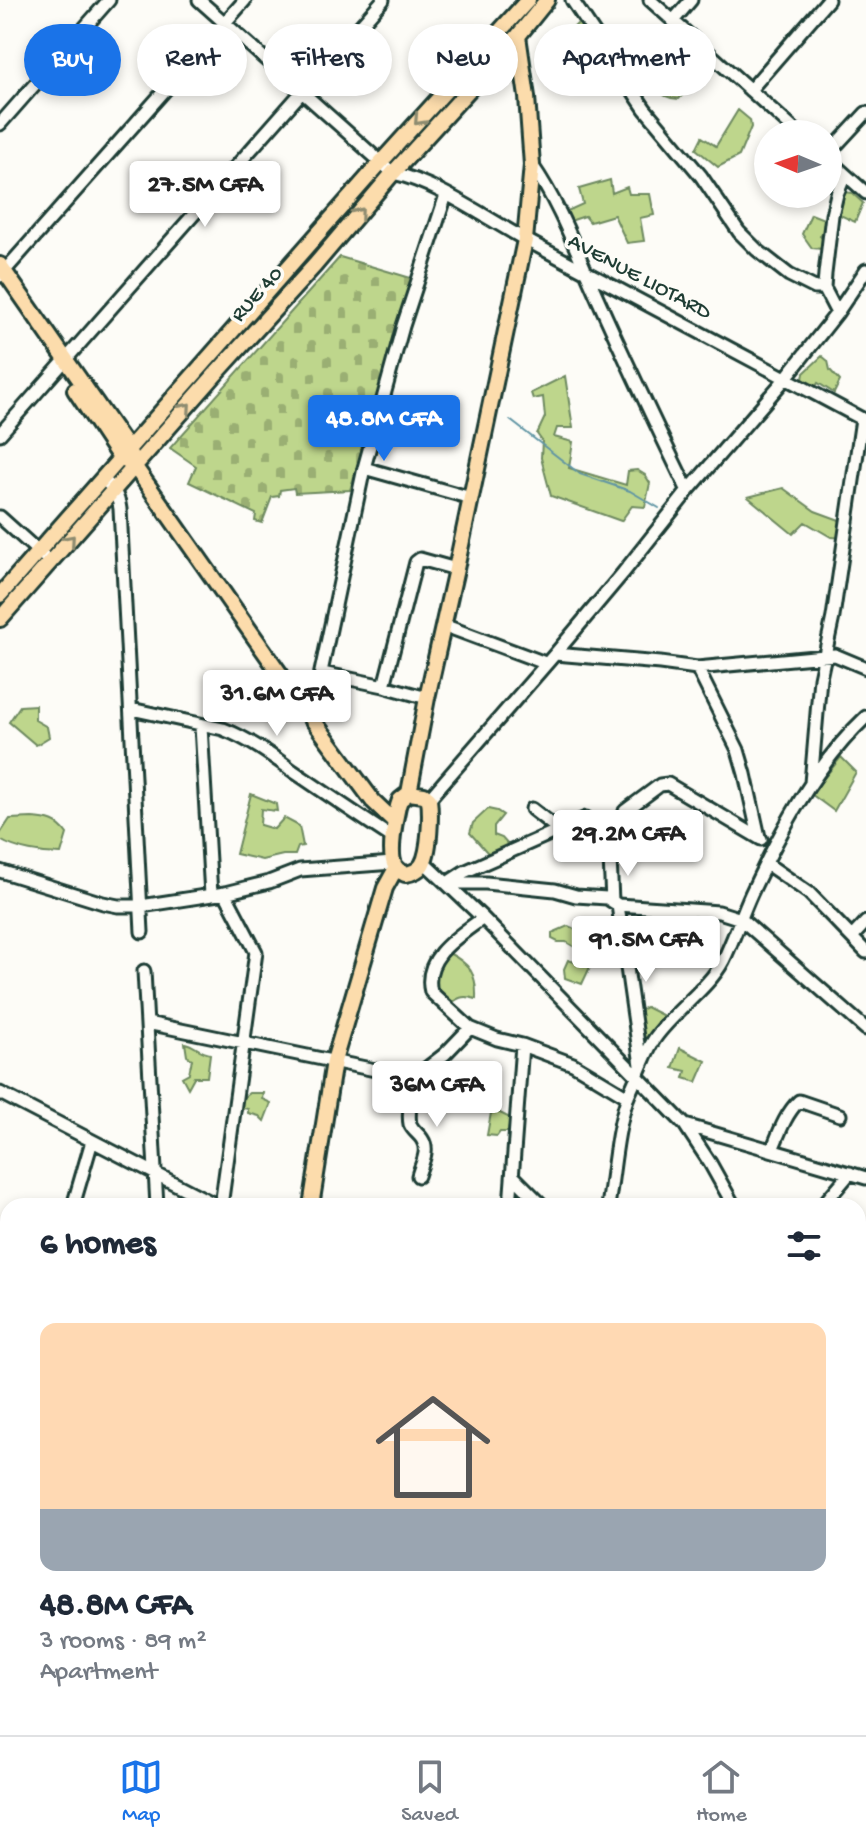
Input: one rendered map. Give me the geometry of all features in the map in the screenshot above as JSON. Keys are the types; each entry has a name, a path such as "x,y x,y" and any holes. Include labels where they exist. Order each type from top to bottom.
{"main road":[{"name":"RUE 40","path":"0,595 381,162 528,0"},
{"name":"RUE 40","path":"518,36 547,0"},
{"path":"312,1198 334,1061 394,866 394,830 400,800 409,793 525,240 532,165 518,36"},
{"name":"RUE 40","path":"0,619 463,96"},
{"path":"1,273 124,453 394,830"},
{"path":"394,866 405,874 416,871 424,862 427,851 429,799 409,793"}],"street":[{"path":"0,124 109,0"},
{"path":"199,0 263,57"},
{"path":"1,273 245,0"},
{"path":"362,24 383,0"},
{"path":"572,0 645,109 701,176 739,232 789,275 815,288 824,288"},
{"path":"650,0 783,120"},
{"path":"673,21 691,0"},
{"path":"750,90 828,0"},
{"path":"0,434 298,96"},
{"path":"308,96 393,173"},
{"path":"842,141 866,113"},
{"path":"532,165 545,183 688,491"},
{"path":"842,172 866,193"},
{"name":"AVENUE LIOTARD","path":"393,173 446,195 864,420"},
{"path":"837,313 824,288 832,215 845,175"},
{"path":"304,708 315,698 322,673 364,468 407,312 446,195"},
{"path":"429,799 785,379 866,270"},
{"path":"811,783 820,678 833,617 864,420"},
{"path":"364,468 471,498"},
{"path":"102,478 114,490 120,509 142,932"},
{"path":"0,517 50,562"},
{"path":"384,686 416,562 420,559 456,569"},
{"path":"443,625 550,659 660,663 697,668 835,655 866,668"},
{"path":"697,668 738,750 759,837"},
{"path":"322,673 427,698"},
{"path":"131,709 231,732 262,749 346,808 394,830"},
{"path":"609,1198 628,1097 651,1044 717,969 735,936 773,847 811,783 866,717"},
{"path":"201,726 211,895"},
{"path":"625,811 660,785 668,784 773,847"},
{"path":"532,809 559,830"},
{"path":"446,883 586,818"},
{"path":"610,858 639,1071"},
{"path":"424,862 639,1071 685,1125 730,1198"},
{"path":"767,864 809,893 866,952"},
{"path":"0,871 103,903 141,906 225,893 300,870 394,866"},
{"path":"446,883 486,883 555,890 576,896 600,896 615,903 728,913 741,919 866,1029"},
{"path":"221,1198 256,952 225,893"},
{"path":"483,918 445,946 430,979 431,992 470,1028 573,1064 628,1097"},
{"path":"852,937 866,922"},
{"path":"144,971 157,1198"},
{"path":"147,1023 414,1078"},
{"path":"418,1176 425,1148 424,1141 414,1131 410,1120 414,1078 445,1054 470,1028"},
{"path":"511,1198 522,1045"},
{"path":"0,1093 204,1198"},
{"path":"772,1150 782,1126 799,1101 840,1115"},
{"path":"685,1125 866,1178"},
{"path":"75,1198 92,1141"},
{"path":"829,1198 850,1173"},
{"path":"513,1176 535,1198"}],"green space":[{"path":"738,110 750,120 751,127 739,156 718,167 696,149 702,137 716,146"},
{"path":"610,180 612,193 627,187 629,194 650,194 654,215 640,218 644,241 627,243 614,215 590,222 585,216 570,221 565,212 583,204 579,189"},
{"path":"844,192 852,193 863,203 855,222 837,212 842,208"},
{"path":"811,214 824,219 827,224 820,236 823,239 821,249 812,248 802,234"},
{"path":"340,257 414,279 350,490 295,493 294,488 280,490 279,496 272,497 262,523 255,521 256,514 189,482 196,466 170,448"},
{"path":"822,356 840,381 834,393 818,383 812,393 802,385 804,373"},
{"path":"565,376 573,428 557,428 554,437 573,442 569,468 626,485 628,471 637,470 650,483 645,507 632,506 621,521 551,496 541,458 542,441 537,434 545,417 543,397 533,399 531,393"},
{"path":"783,488 815,511 845,522 845,538 831,537 805,522 793,534 748,497"},
{"path":"35,705 35,720 47,727 49,737 36,745 9,722 20,706"},
{"path":"841,757 856,772 834,811 811,794"},
{"path":"251,794 276,804 277,811 261,809 260,825 274,829 284,818 299,826 303,846 298,847 295,855 262,860 236,854"},
{"path":"488,809 503,815 494,826 494,835 509,846 494,860 470,833 473,823"},
{"path":"32,818 52,822 64,830 67,834 61,854 30,851 0,840 0,834 10,819"},
{"path":"568,926 579,931 613,935 613,945 595,948 592,957 566,942 552,939 552,933"},
{"path":"447,952 470,970 475,982 476,999 460,998 448,1007 431,992 430,979"},
{"path":"568,960 590,967 582,984 565,978 564,969"},
{"path":"646,1007 670,1019 639,1047 633,1014"},
{"path":"185,1043 210,1054 207,1077 194,1077 188,1088 182,1077 189,1073 192,1059 187,1056"},
{"path":"680,1048 706,1061 697,1082 684,1078 686,1071 673,1068"},
{"path":"249,1093 263,1093 262,1099 271,1103 264,1121 248,1113 248,1109 238,1107 240,1100"},
{"path":"498,1112 512,1119 511,1132 487,1135 491,1113"}],"waterway":[{"path":"510,420 580,474 630,491 659,508"}]}
